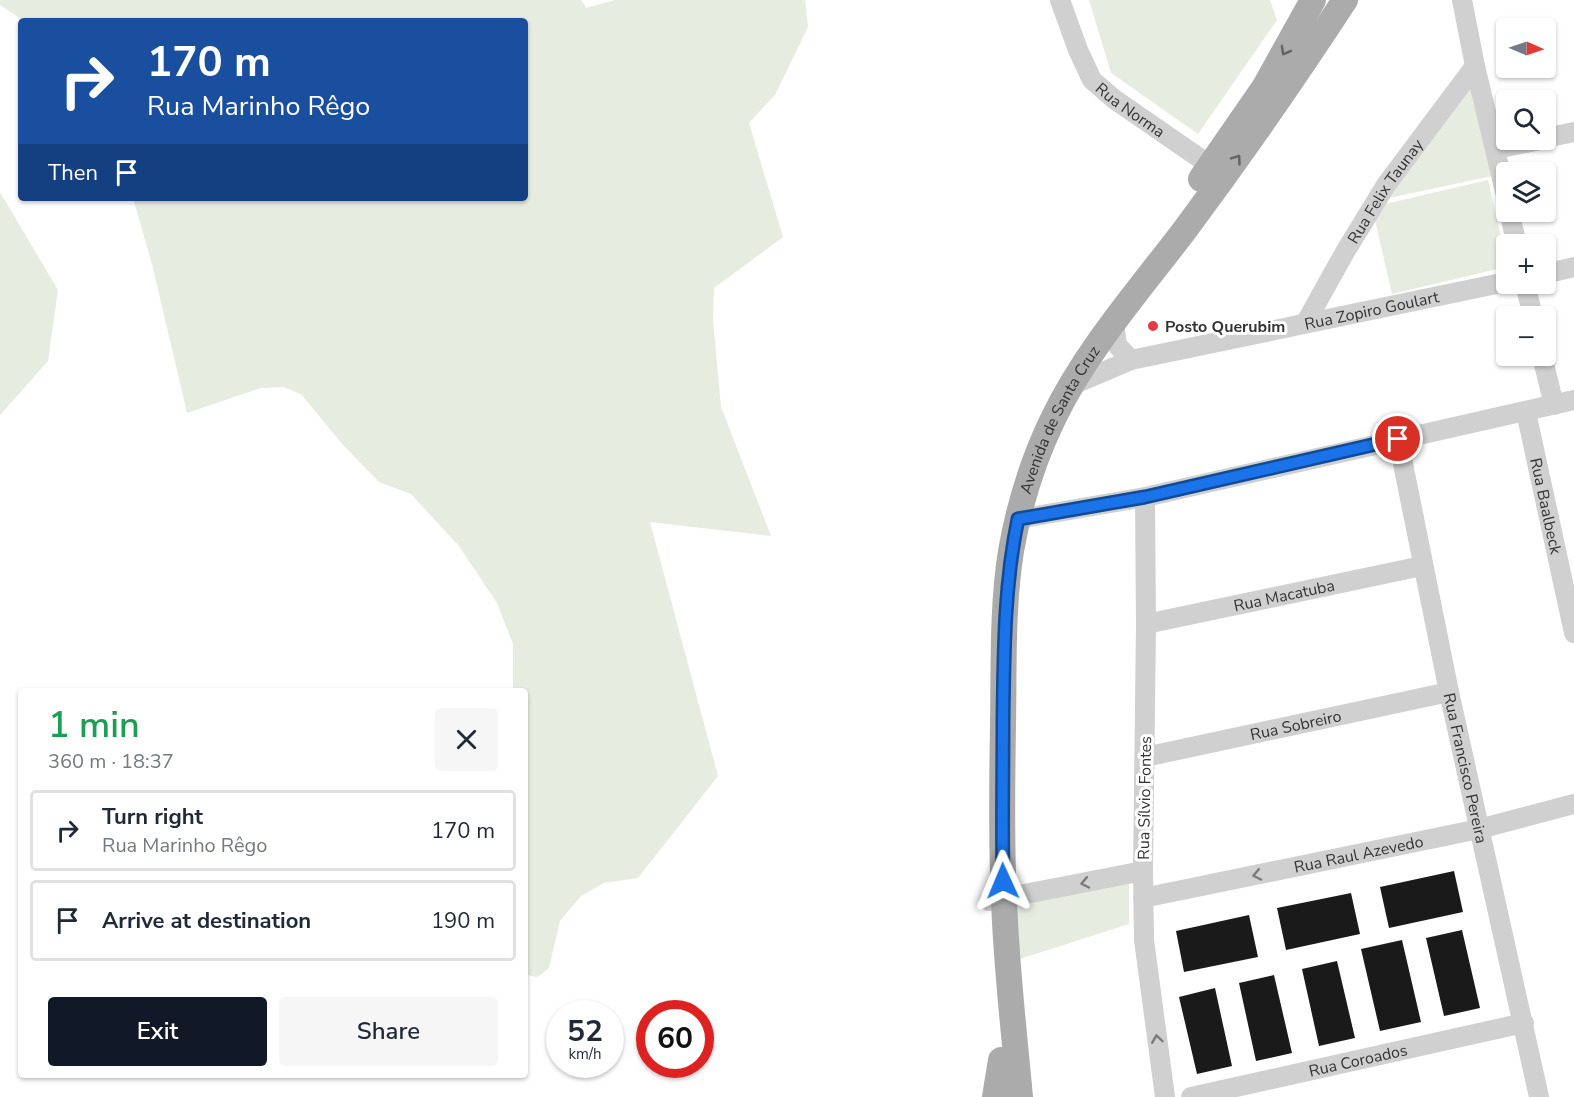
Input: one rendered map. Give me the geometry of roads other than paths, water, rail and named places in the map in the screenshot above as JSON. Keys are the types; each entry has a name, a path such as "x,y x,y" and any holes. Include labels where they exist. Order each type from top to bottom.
{"main road":[{"name":"Avenida de Santa Cruz","path":"1004,1097 995,997 993,610 1004,516 1018,465 1061,380 1109,307 1211,166 1264,87 1313,0"},
{"name":"Avenida de Santa Cruz","path":"1020,1097 1008,976 996,900 1007,598 1011,552 1018,519 1034,466 1052,420 1070,386 1113,323 1278,102 1345,0"},
{"path":"995,1097 1001,1060"}],"street":[{"name":"Rua Norma","path":"1060,0 1078,50 1092,80 1114,99 1211,166"},
{"path":"1462,0 1475,66 1499,162"},
{"name":"Rua Felix Taunay","path":"1306,322 1386,185 1475,66"},
{"path":"1556,136 1574,132"},
{"path":"1556,271 1574,267"},
{"name":"Rua Zopiro Goulart","path":"1070,386 1131,360 1496,284"},
{"path":"1113,323 1117,345 1131,360"},
{"path":"1544,366 1554,405"},
{"path":"1018,519 1145,497 1574,400"},
{"name":"Rua Baalbeck","path":"1526,412 1574,633"},
{"name":"Rua Francisco Pereira","path":"1398,439 1422,566 1539,1097"},
{"name":"Rua Sílvio Fontes","path":"1145,497 1144,940 1165,1097"},
{"name":"Rua Macatuba","path":"1146,624 1422,566"},
{"name":"Rua Sobreiro","path":"1144,757 1449,692"},
{"name":"Rua Raul Azevedo","path":"1143,898 1479,829 1574,804"},
{"path":"996,900 1143,871"},
{"name":"Rua Coroados","path":"1191,1097 1524,1023"}],"place":[{"name":"Posto Querubim","path":"1153,326"}]}
